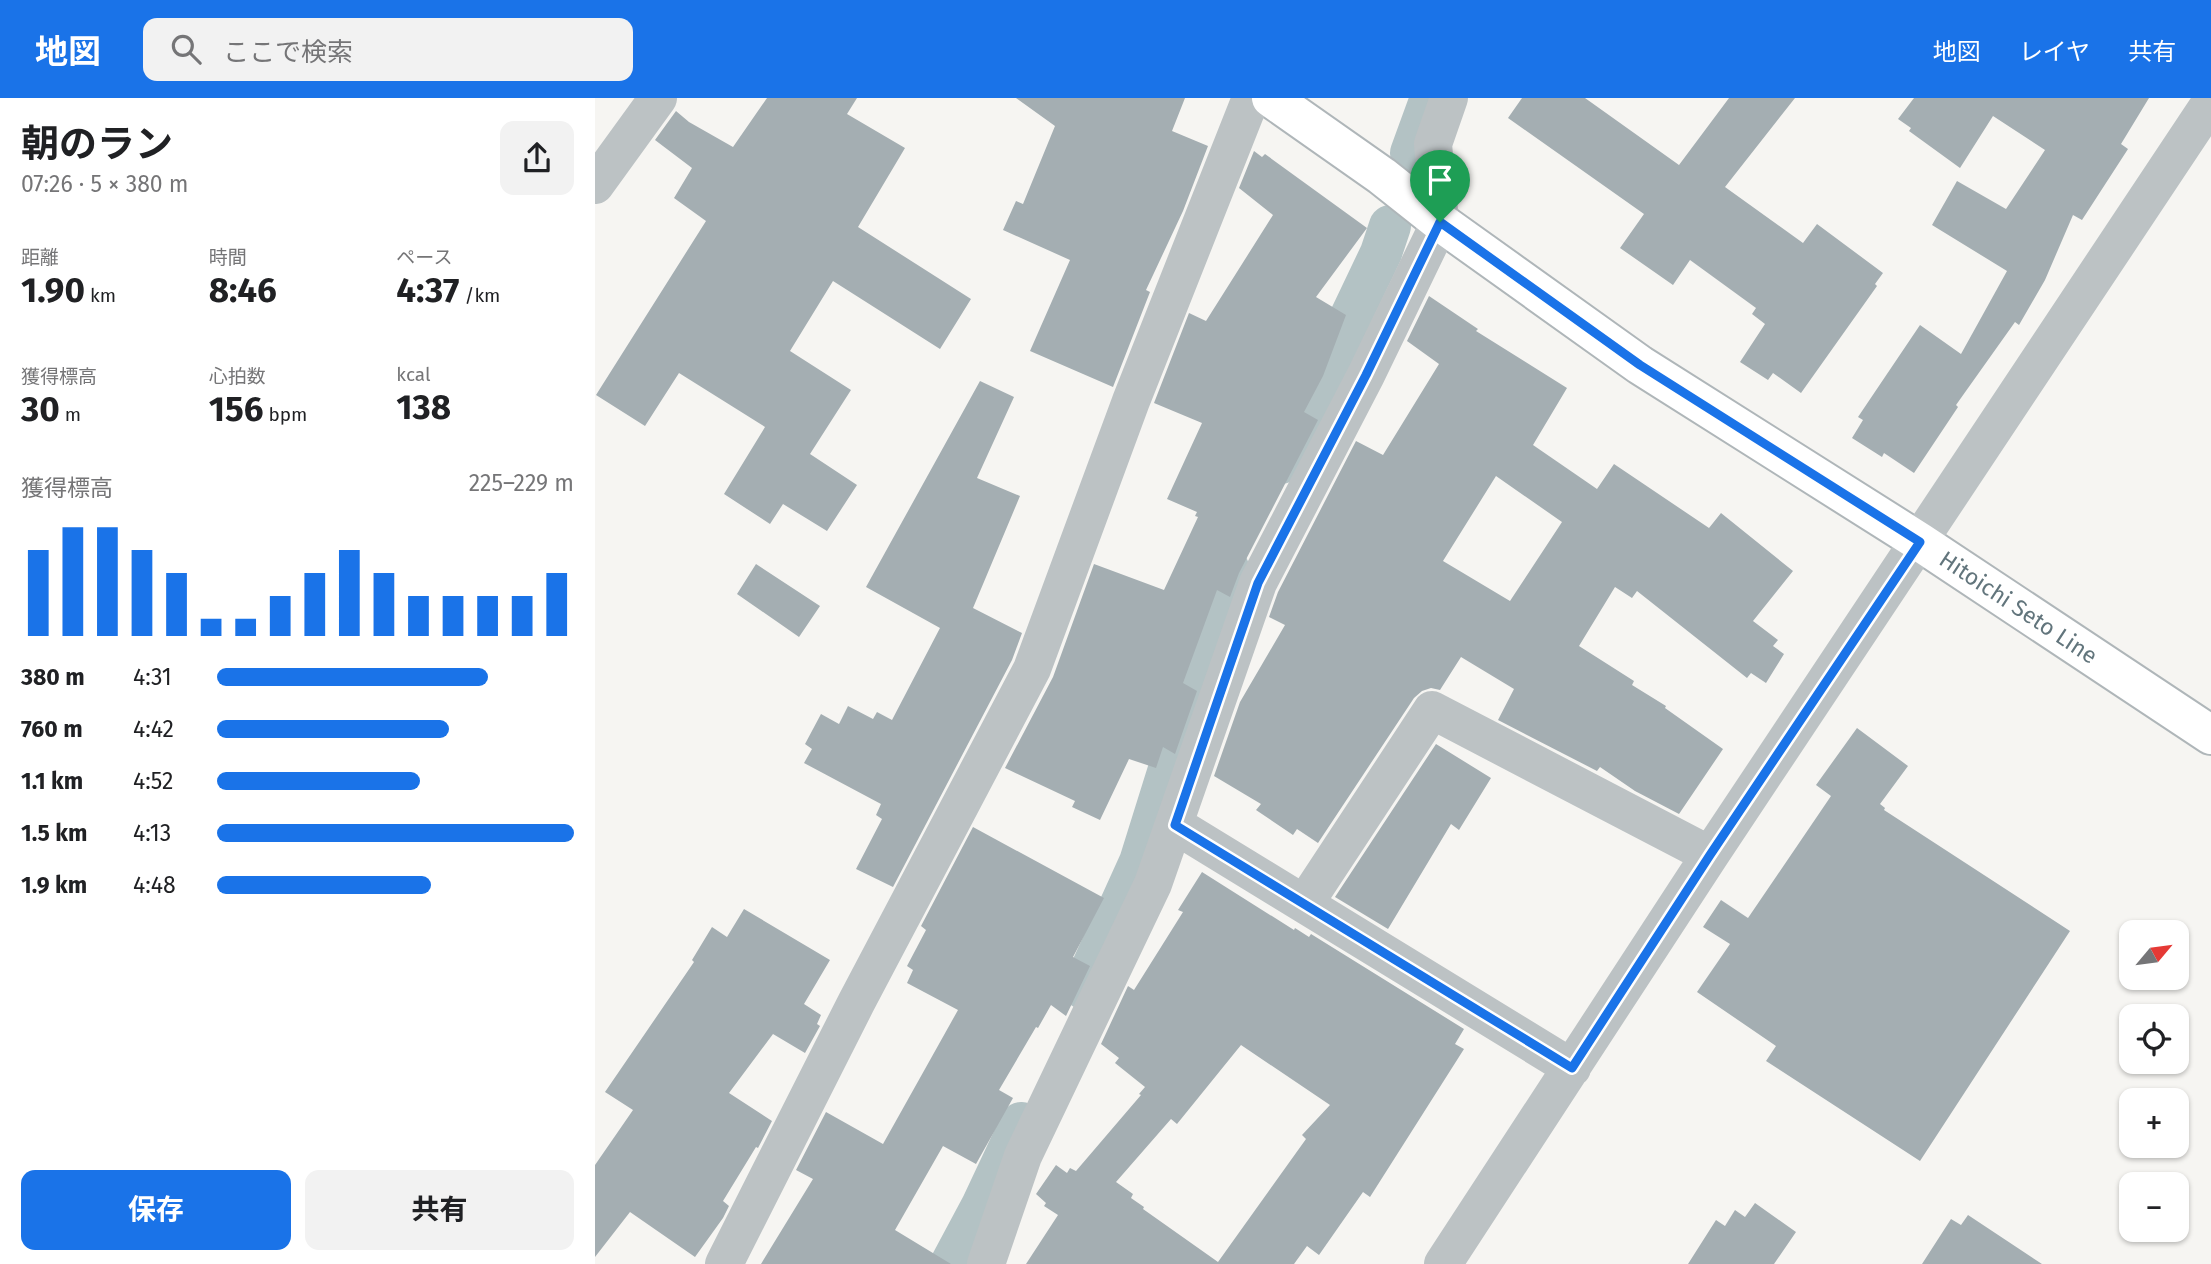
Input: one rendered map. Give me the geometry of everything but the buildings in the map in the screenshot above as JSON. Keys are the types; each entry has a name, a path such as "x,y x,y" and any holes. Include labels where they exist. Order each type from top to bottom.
{"main road":[{"name":"Hitoichi Seto Line","path":"1271,98 1640,365 1920,542 2211,735"}],"street":[{"path":"595,185 659,98"},
{"path":"725,1264 856,1003 1032,669 1131,401 1251,98"},
{"path":"986,1264 1023,1156 1153,884 1258,583 1366,375 1440,222 1433,144 1449,98"},
{"path":"1443,1264 1710,855 2211,102"},
{"path":"1305,903 1432,710 1710,855"},
{"path":"1175,825 1572,1068"}],"waterway":[{"path":"1411,153 1431,98"},
{"path":"1281,463 1381,253 1390,226"},
{"path":"1083,988 1140,862 1180,734 1210,604 1228,568"},
{"path":"951,1264 1021,1123"}],"route":[{"path":"1440,222 1640,365 1920,542 1710,855 1572,1068 1175,825 1258,583 1366,375 1440,222"}]}
